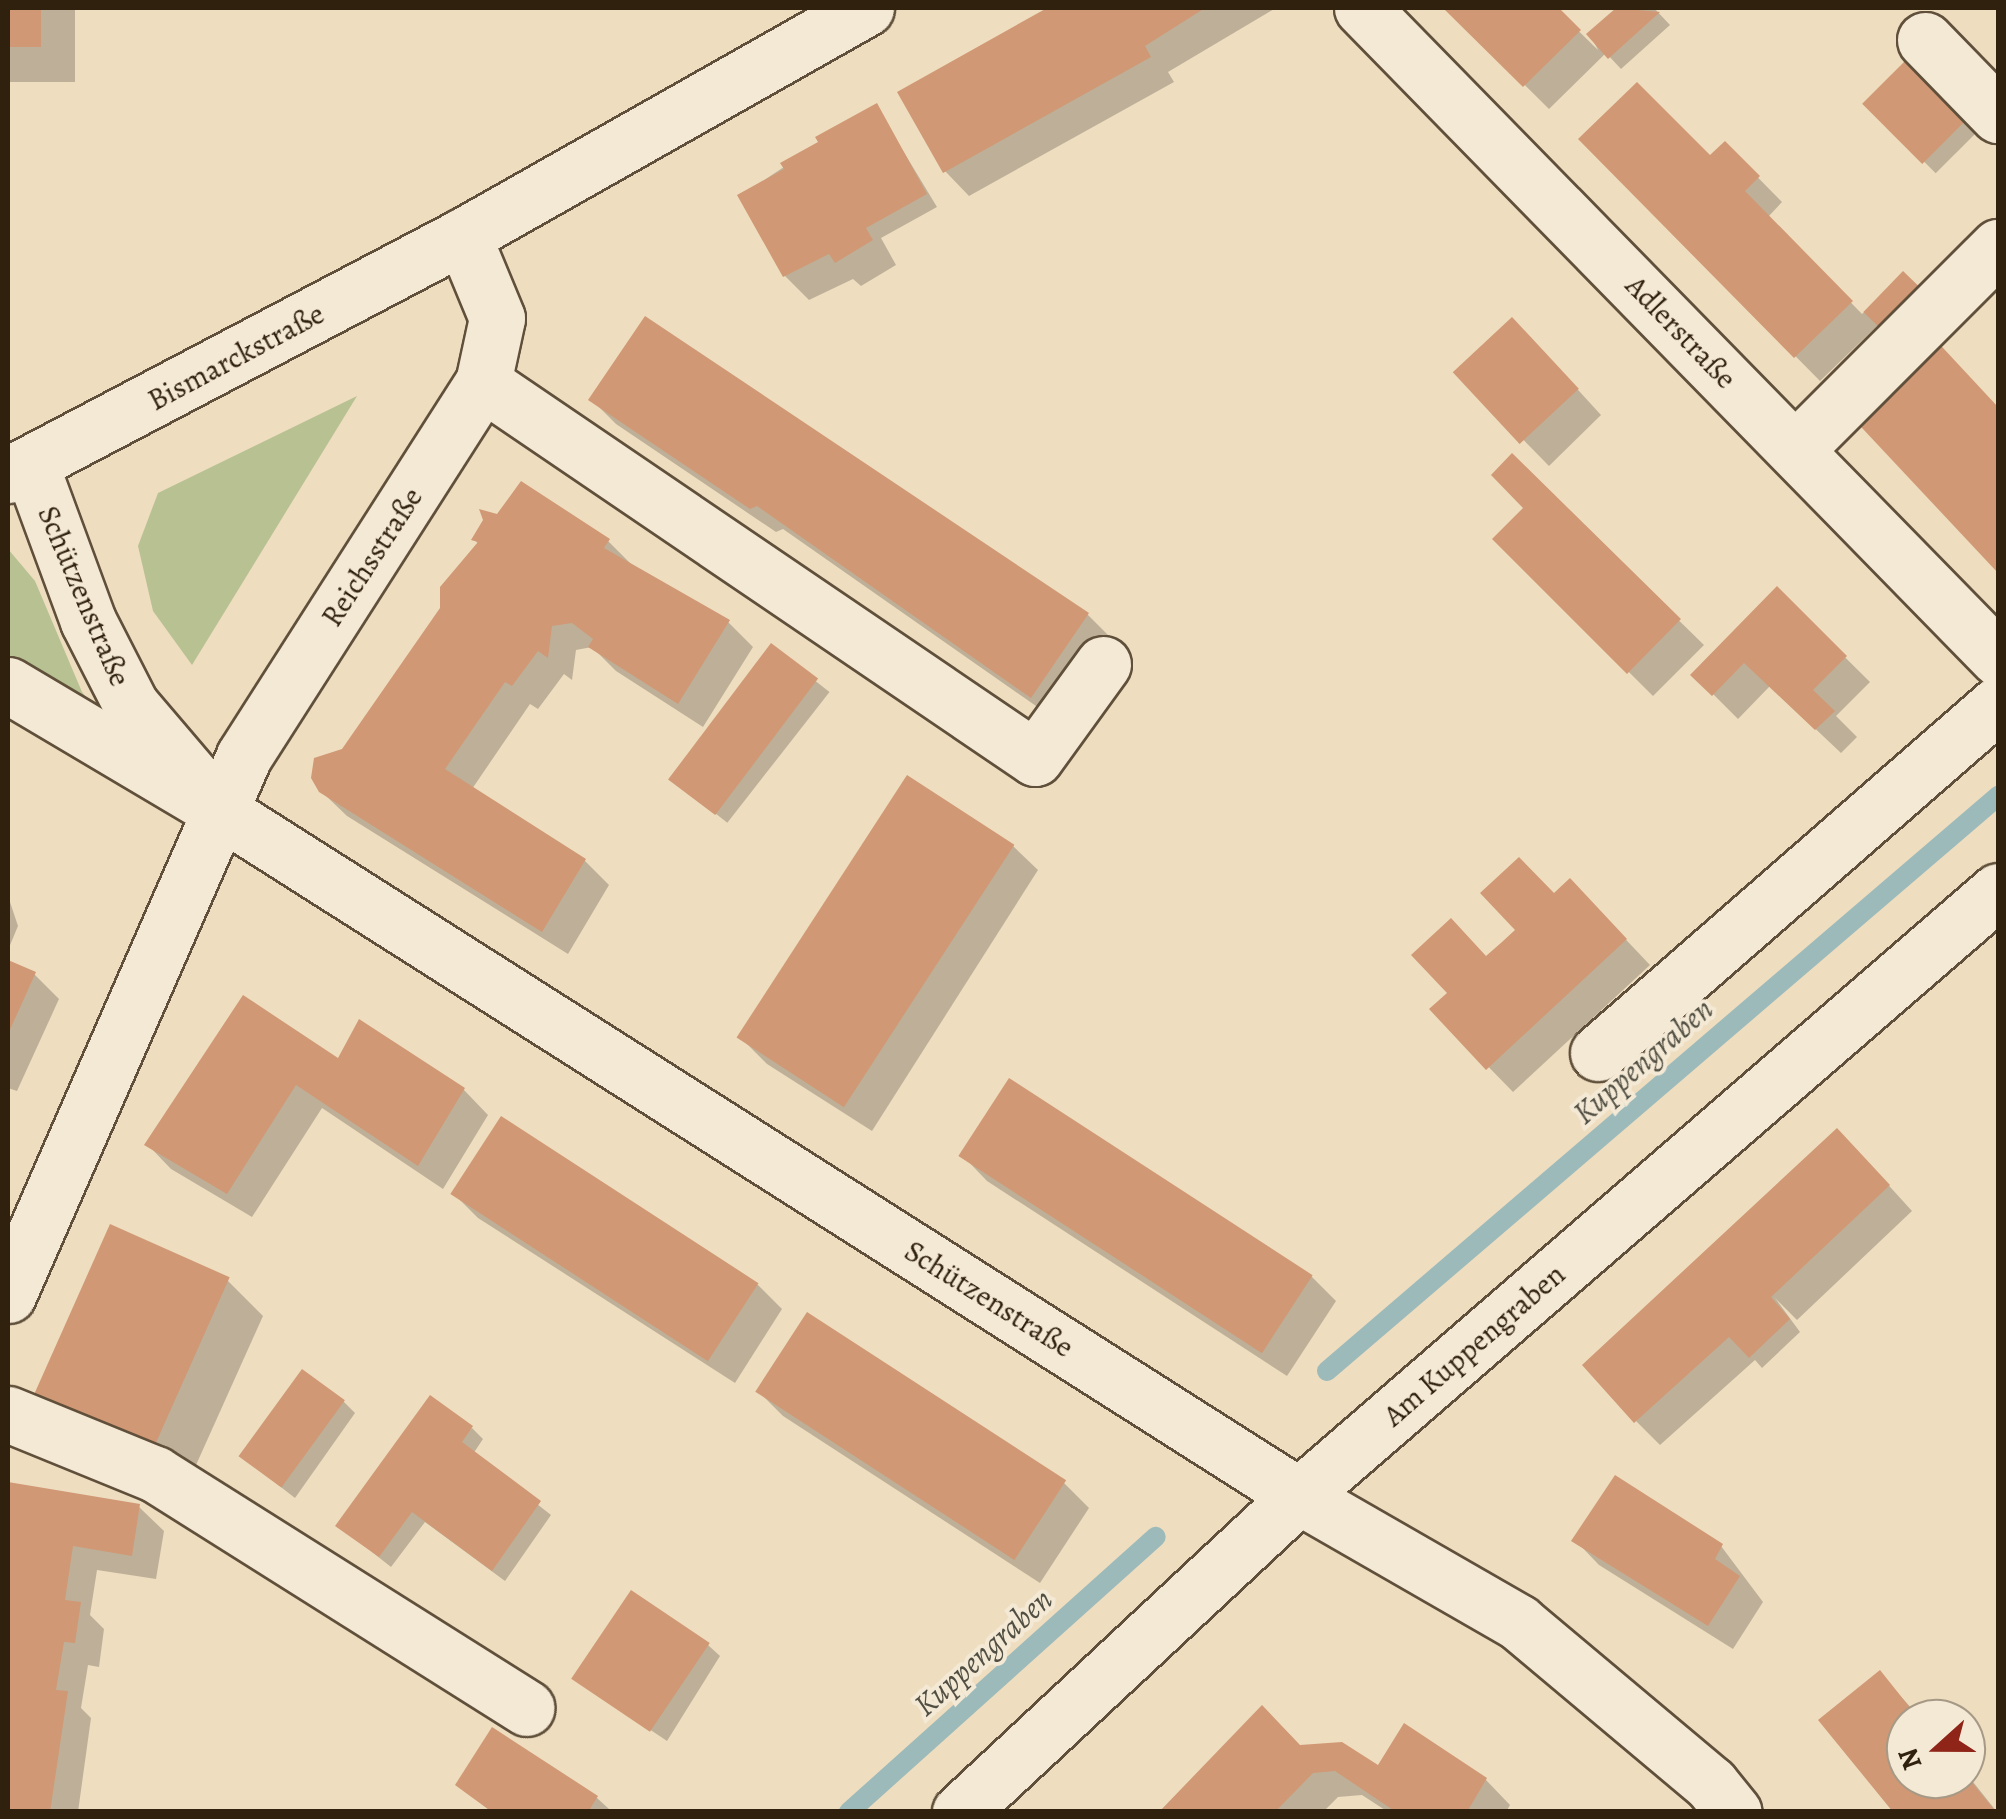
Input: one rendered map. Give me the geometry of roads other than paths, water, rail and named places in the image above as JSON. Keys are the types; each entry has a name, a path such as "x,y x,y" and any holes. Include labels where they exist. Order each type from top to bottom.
{"street":[{"path":"463,236 866,8"},
{"name":"Adlerstraße","path":"1362,8 1998,658"},
{"path":"1925,40 1998,115"},
{"name":"Reichsstraße","path":"8,1295 244,756 482,383 497,318 463,236"},
{"name":"Bismarckstraße","path":"19,471 463,236"},
{"path":"1796,448 1998,247"},
{"path":"482,383 1035,758 1103,664"},
{"name":"Schützenstraße","path":"19,471 132,705 222,812"},
{"name":"Schützenstraße","path":"8,685 222,812 1299,1496 1518,1622 1711,1784 1734,1812"},
{"path":"1598,1053 1998,704"},
{"name":"Am Kuppengraben","path":"960,1812 1299,1496 1998,891"},
{"path":"8,1414 155,1474 526,1708"}],"waterway":[{"name":"Kuppengraben","path":"1327,1371 1998,796"},
{"name":"Kuppengraben","path":"849,1812 1156,1537"}]}
